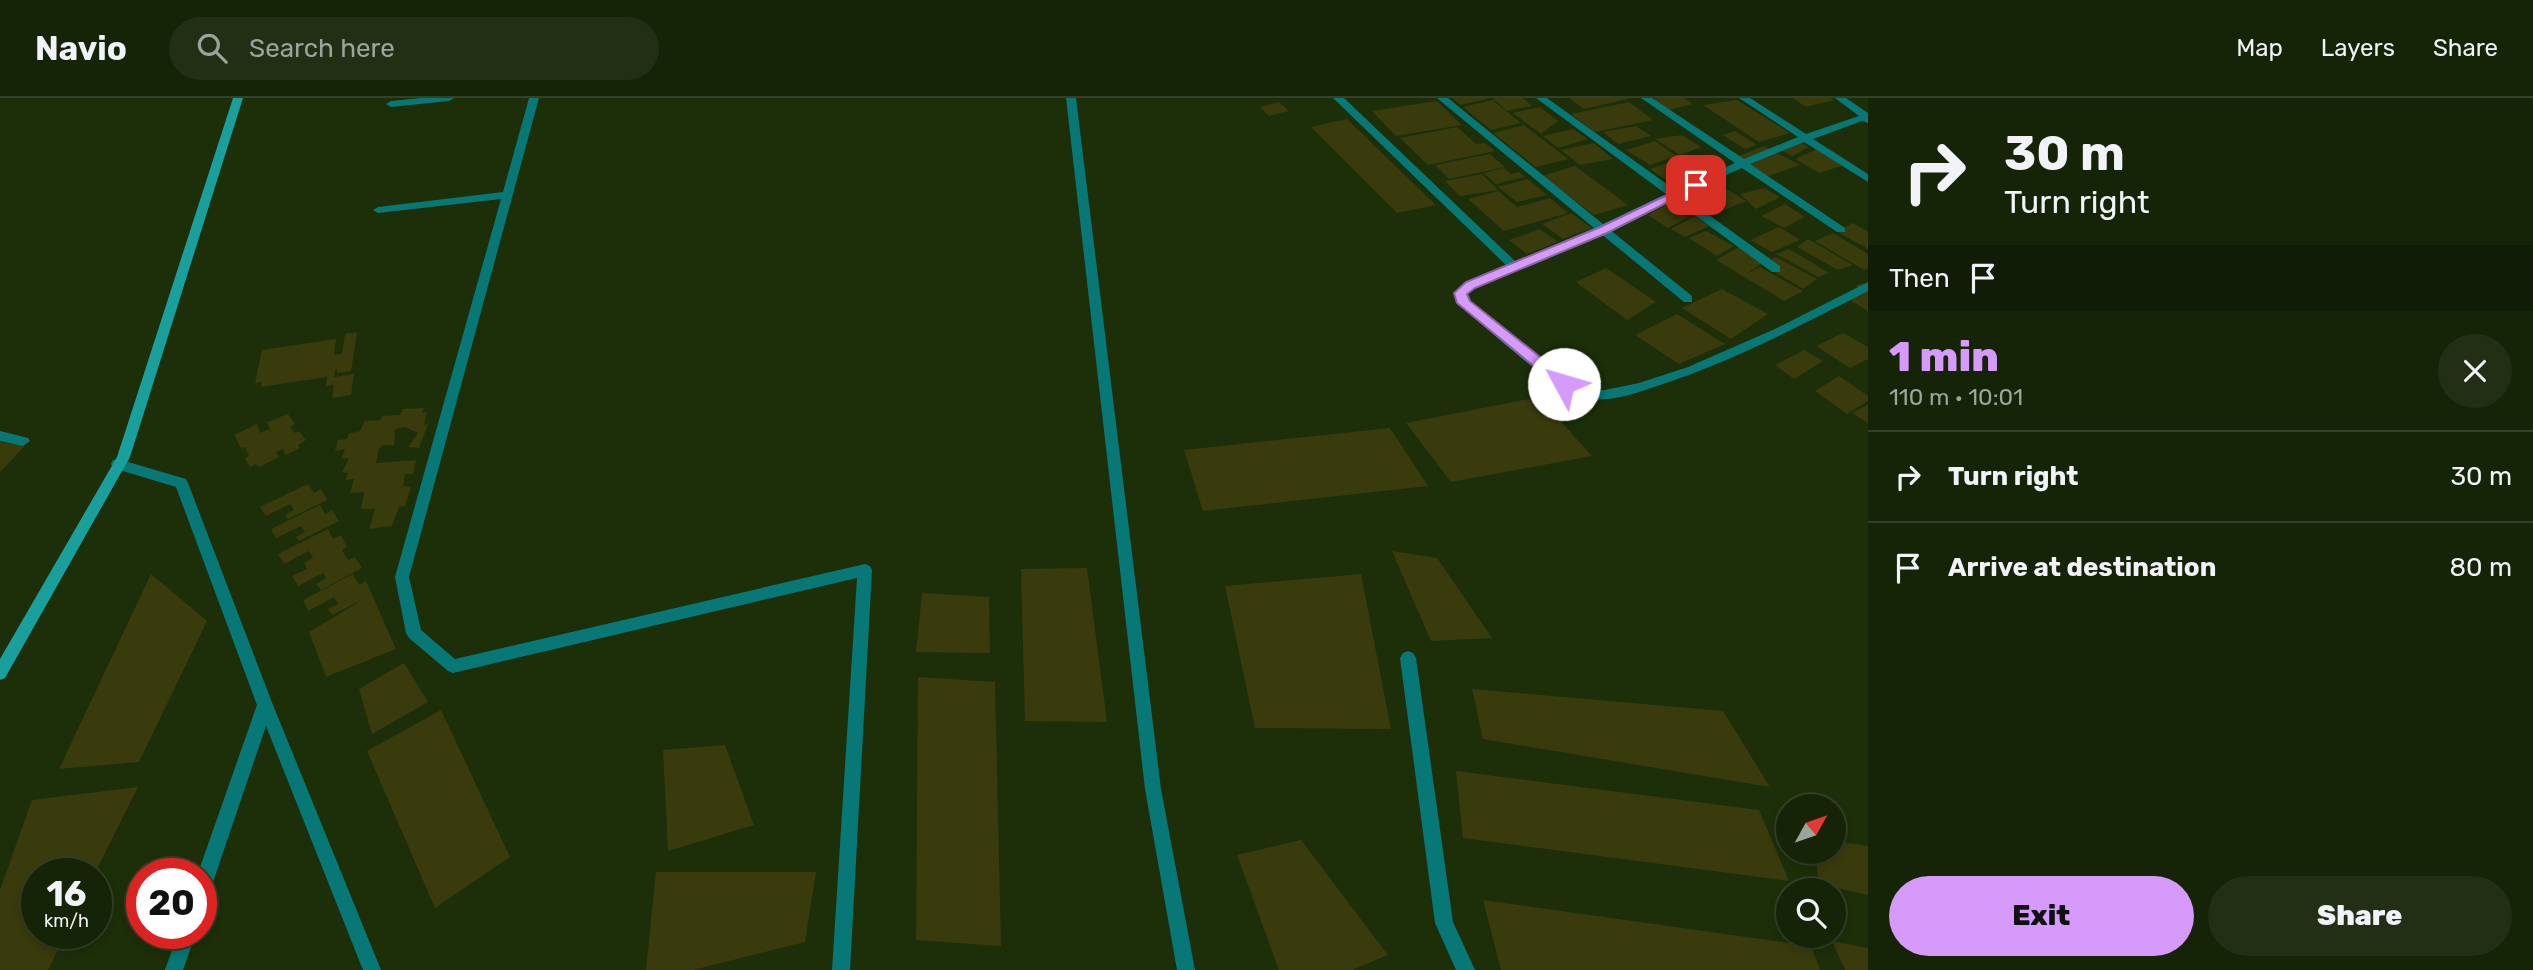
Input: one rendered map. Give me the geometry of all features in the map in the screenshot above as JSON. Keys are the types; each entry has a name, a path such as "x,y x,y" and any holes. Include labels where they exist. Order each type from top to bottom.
{"street":[{"path":"0,673 118,464 238,98"},
{"path":"391,104 449,98"},
{"path":"534,98 402,576 414,633 453,666 865,570 841,970"},
{"path":"1071,98 1153,789 1186,970"},
{"path":"1338,98 1515,267"},
{"path":"1442,98 1688,299"},
{"path":"1541,98 1776,269"},
{"path":"1646,98 1841,230"},
{"path":"1744,98 1868,179"},
{"path":"1840,98 1868,119"},
{"path":"1868,119 1862,118 1802,137 1741,163 1602,230 1471,285 1460,293 1464,303 1564,384 1583,394 1605,395 1692,370 1779,332 1868,286"},
{"path":"378,210 507,195"},
{"path":"0,436 23,441"},
{"path":"118,464 181,484 265,705 372,970"},
{"path":"1408,658 1444,923 1466,970"},
{"path":"212,858 265,705"},
{"path":"174,970 181,949"}],"building":[{"path":"1452,98 1487,98 1487,99 1460,105"},
{"path":"1492,98 1523,98 1532,106 1507,111"},
{"path":"1569,98 1628,98 1628,99 1584,109"},
{"path":"1684,98 1693,104 1665,111 1650,100"},
{"path":"1793,98 1830,98 1834,100 1806,107"},
{"path":"1492,100 1521,123 1491,130 1463,107"},
{"path":"1737,100 1790,133 1759,142 1703,105"},
{"path":"1437,101 1462,125 1396,136 1372,111"},
{"path":"1279,102 1289,111 1269,116 1260,107"},
{"path":"1629,102 1653,120 1595,132 1571,114"},
{"path":"1540,107 1558,121 1541,134 1513,113"},
{"path":"1347,119 1436,205 1397,213 1311,127"},
{"path":"1524,125 1568,159 1536,167 1493,133"},
{"path":"1636,126 1651,136 1618,144 1603,132"},
{"path":"1457,127 1476,144 1485,143 1495,151 1428,165 1400,138"},
{"path":"1573,129 1588,139 1558,148 1543,136"},
{"path":"1735,131 1757,145 1745,149 1723,135"},
{"path":"1682,135 1701,147 1680,155 1655,139"},
{"path":"1795,140 1809,147 1792,156 1777,148"},
{"path":"1655,141 1676,156 1650,165 1626,150"},
{"path":"1594,143 1613,159 1580,165 1561,150"},
{"path":"1764,146 1800,165 1768,176 1736,157"},
{"path":"1817,149 1845,165 1819,173 1795,159"},
{"path":"1490,154 1505,167 1449,179 1435,165"},
{"path":"1677,160 1701,173 1675,186 1650,169"},
{"path":"1575,166 1628,205 1594,215 1542,176"},
{"path":"1504,168 1511,174 1519,172 1525,177 1496,184 1483,173"},
{"path":"1482,174 1498,190 1460,196 1445,181"},
{"path":"1706,176 1746,201 1712,215 1677,192"},
{"path":"1528,179 1547,195 1517,202 1498,187"},
{"path":"1764,188 1780,197 1756,209 1740,194"},
{"path":"1498,191 1517,207 1550,198 1568,213 1504,231 1468,199"},
{"path":"1668,204 1688,217 1668,228 1648,215"},
{"path":"1785,204 1805,217 1784,228 1761,216"},
{"path":"1571,213 1592,228 1563,239 1542,224"},
{"path":"1695,216 1709,226 1685,237 1671,229"},
{"path":"1853,223 1868,232 1868,249 1836,231"},
{"path":"1779,227 1800,240 1772,252 1750,240"},
{"path":"1540,229 1558,242 1527,254 1509,240"},
{"path":"1706,231 1734,246 1717,256 1689,238"},
{"path":"1833,233 1868,254 1868,268 1864,270 1815,241"},
{"path":"1808,239 1853,265 1838,270 1797,247"},
{"path":"1744,244 1770,258 1746,274 1760,267 1803,291 1784,301 1716,260"},
{"path":"1789,249 1829,273 1818,277 1776,254"},
{"path":"1776,257 1817,279 1803,289 1762,264"},
{"path":"1606,268 1656,302 1627,320 1576,282"},
{"path":"1863,283 1868,286 1868,311 1843,296 1859,289 1855,286"},
{"path":"1722,289 1768,314 1731,339 1682,308"},
{"path":"1677,314 1725,344 1679,364 1635,335"},
{"path":"357,332 351,371 337,373 337,369 334,377 354,374 351,395 332,398 334,385 326,386 327,377 261,387 262,382 255,383 262,350 336,339 334,355 342,354 345,334"},
{"path":"1843,333 1868,347 1868,359 1850,368 1816,346"},
{"path":"1804,350 1823,361 1794,379 1775,365"},
{"path":"1839,376 1868,396 1868,401 1847,414 1815,391"},
{"path":"1539,397 1592,456 1451,482 1406,423"},
{"path":"1868,405 1868,423 1852,413"},
{"path":"424,408 422,413 427,412 424,425 428,424 419,448 408,447 418,433 405,427 395,429 394,445 382,445 378,451 376,463 416,460 413,474 405,474 403,486 411,487 405,506 399,507 392,526 369,529 375,509 361,509 364,492 350,493 354,479 345,480 348,473 342,472 349,458 341,459 345,449 335,451 338,440 347,439 349,434 360,431 365,421 400,415 403,409"},
{"path":"288,414 295,424 290,427 295,433 299,431 306,440 298,445 300,448 286,455 283,449 276,452 279,457 259,467 256,464 250,467 245,458 249,456 245,447 241,448 234,435 257,424 260,433 270,429 267,422"},
{"path":"1390,428 1428,486 1203,511 1184,450"},
{"path":"0,442 25,446 0,472"},
{"path":"308,484 314,493 321,489 327,500 288,519 285,515 294,510 290,504 266,516 260,507"},
{"path":"320,505 325,514 332,510 339,521 299,541 296,537 305,532 301,526 276,538 271,529"},
{"path":"328,529 333,539 341,535 347,547 342,550 348,560 355,557 362,568 321,590 316,584 326,578 323,573 298,586 292,576 307,569 304,563 313,558 309,551 284,564 278,554"},
{"path":"1392,551 1437,558 1492,638 1431,641"},
{"path":"1087,568 1107,722 1025,721 1021,569"},
{"path":"151,574 207,621 139,762 59,769"},
{"path":"353,574 359,585 366,581 396,649 326,677 309,632 364,599 332,615 328,609 338,604 334,597 308,611 303,600"},
{"path":"1361,574 1391,729 1255,728 1225,586"},
{"path":"922,593 989,597 990,653 916,652"},
{"path":"404,663 428,702 372,734 359,689"},
{"path":"918,677 995,682 1001,946 916,940"},
{"path":"1472,689 1723,711 1770,787 1483,739"},
{"path":"441,710 510,857 435,908 367,751"},
{"path":"725,745 754,825 668,851 663,750"},
{"path":"1456,771 1759,810 1776,850 1776,864 1782,864 1788,878 1776,879 1463,838"},
{"path":"138,787 102,858 21,858 21,949 58,949 48,970 0,970 0,890 32,800"},
{"path":"1301,840 1388,955 1352,970 1279,970 1237,855"},
{"path":"1846,843 1868,846 1868,895 1846,890 1846,878 1818,878 1816,864 1846,864"},
{"path":"656,872 816,872 805,942 693,970 646,970"},
{"path":"1483,900 1776,941 1776,948 1812,948 1820,970 1501,970"},
{"path":"1846,944 1868,948 1868,970 1845,970 1835,948 1846,948"}],"route":[{"path":"1564,384 1464,303 1460,293 1471,285 1602,230 1696,185"}]}
